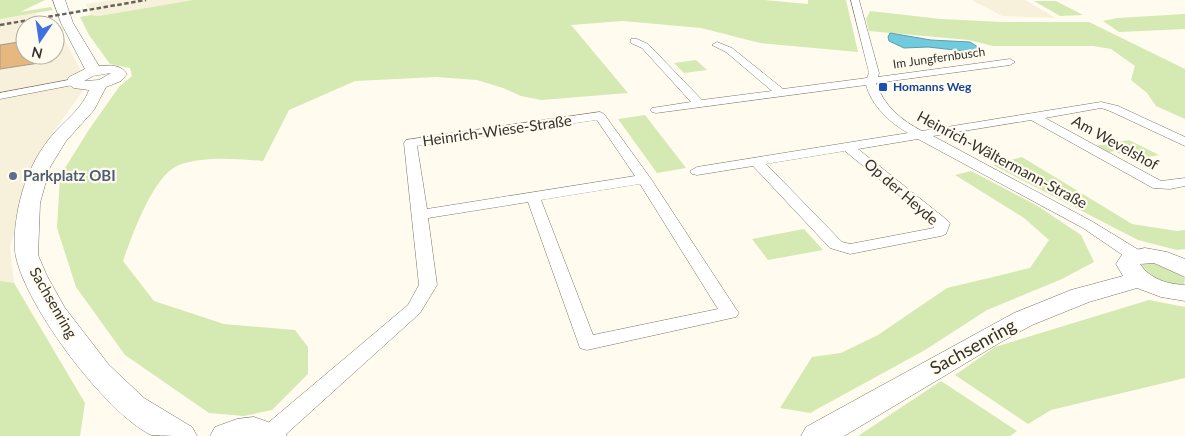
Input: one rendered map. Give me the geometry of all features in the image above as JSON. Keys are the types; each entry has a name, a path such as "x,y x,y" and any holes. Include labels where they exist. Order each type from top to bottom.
{"street":[{"path":"59,0 67,23 96,78"},
{"name":"Heinrich-Wältermann-Straße","path":"855,0 874,73 871,83 875,96 886,110 899,122 1088,225 1138,267"},
{"path":"634,41 645,46 699,104"},
{"path":"717,45 730,50 781,93"},
{"name":"Im Jungfernbusch","path":"872,80 1010,62"},
{"path":"0,96 74,82 80,76 96,78"},
{"name":"Sachsenring","path":"96,78 95,97 54,146 36,181 27,213 27,258 58,317 105,379 126,401 153,421 181,436"},
{"path":"656,110 872,80"},
{"name":"Am Wevelshof","path":"921,134 1101,105 1108,106 1185,142"},
{"name":"Heinrich-Wiese-Straße","path":"270,436 414,308 428,285 410,143 600,116 644,179"},
{"name":"Am Wevelshof","path":"1033,116 1158,185 1185,182"},
{"name":"Op der Heyde","path":"697,171 921,134"},
{"name":"Op der Heyde","path":"756,161 836,245 850,249 941,231 942,223 847,146"},
{"path":"420,215 644,179 730,313 587,343 533,197"},
{"name":"Sachsenring","path":"817,436 1023,319 1080,296 1159,258 1185,269"},
{"path":"1138,267 1160,289 1185,293"},
{"path":"226,436 242,431 255,430 270,436"}],"shaded area":[{"path":"112,0 193,0 99,16 91,15 86,4"},
{"path":"972,0 1025,0 1056,18 1002,16"},
{"path":"15,16 15,65 65,65 65,40 81,71 70,77 68,87 84,89 41,150 10,247 14,283 0,281 0,19"}],"green space":[{"path":"0,0 45,0 20,12 51,7 53,10 15,15 0,19"},
{"path":"193,0 764,0 808,4 808,0 846,0 858,52 760,43 701,28 623,21 571,25 628,93 541,100 521,96 477,80 436,77 355,81 289,110 263,161 210,159 179,165 169,171 152,193 138,222 123,261 154,301 224,324 295,330 308,347 308,374 272,410 244,416 209,413 125,355 76,287 57,228 60,176 90,128 119,87 132,76 130,68 110,64 89,35 80,17 99,16"},
{"path":"1034,1 1056,1 1083,15 1060,16"},
{"path":"870,11 941,19 1002,22 1089,22 1185,69 1185,119 1156,106 1147,93 1131,80 1135,66 1111,49 1093,46 993,46 969,40 869,31 866,19"},
{"path":"1185,14 1185,29 1119,32 1103,21 1117,18"},
{"path":"696,60 707,70 684,73 674,63"},
{"path":"645,115 686,168 657,173 618,119"},
{"path":"1129,140 1159,155 1132,160 1114,151 1107,153 1095,146"},
{"path":"1022,157 1132,224 1177,231 1185,230 1185,249 1177,250 1138,240 993,165"},
{"path":"971,171 1036,205 1081,235 1094,262 1062,279 987,310 925,350 810,413 780,408 812,357 841,353 878,335 947,288 1030,268 1049,240 1024,218 955,175"},
{"path":"804,229 823,250 768,260 752,239"},
{"path":"1153,262 1180,273 1185,279 1184,284 1172,286 1166,284 1155,279 1141,267 1143,264"},
{"path":"0,281 14,283 85,403 80,436 0,436"},
{"path":"1149,300 1185,307 1185,378 1051,410 1028,424 955,375 995,347"},
{"path":"941,381 1017,431 1010,436 858,436"}],"water":[{"path":"890,33 931,40 970,42 978,47 977,49 964,51 928,47 904,48 889,41"}],"building":[{"path":"15,43 15,65 26,65 0,69 0,45"}],"railway":[{"path":"0,25 146,0"}],"place":[{"name":"Homanns Weg","path":"883,87"},
{"name":"Parkplatz OBI","path":"13,176"}]}
